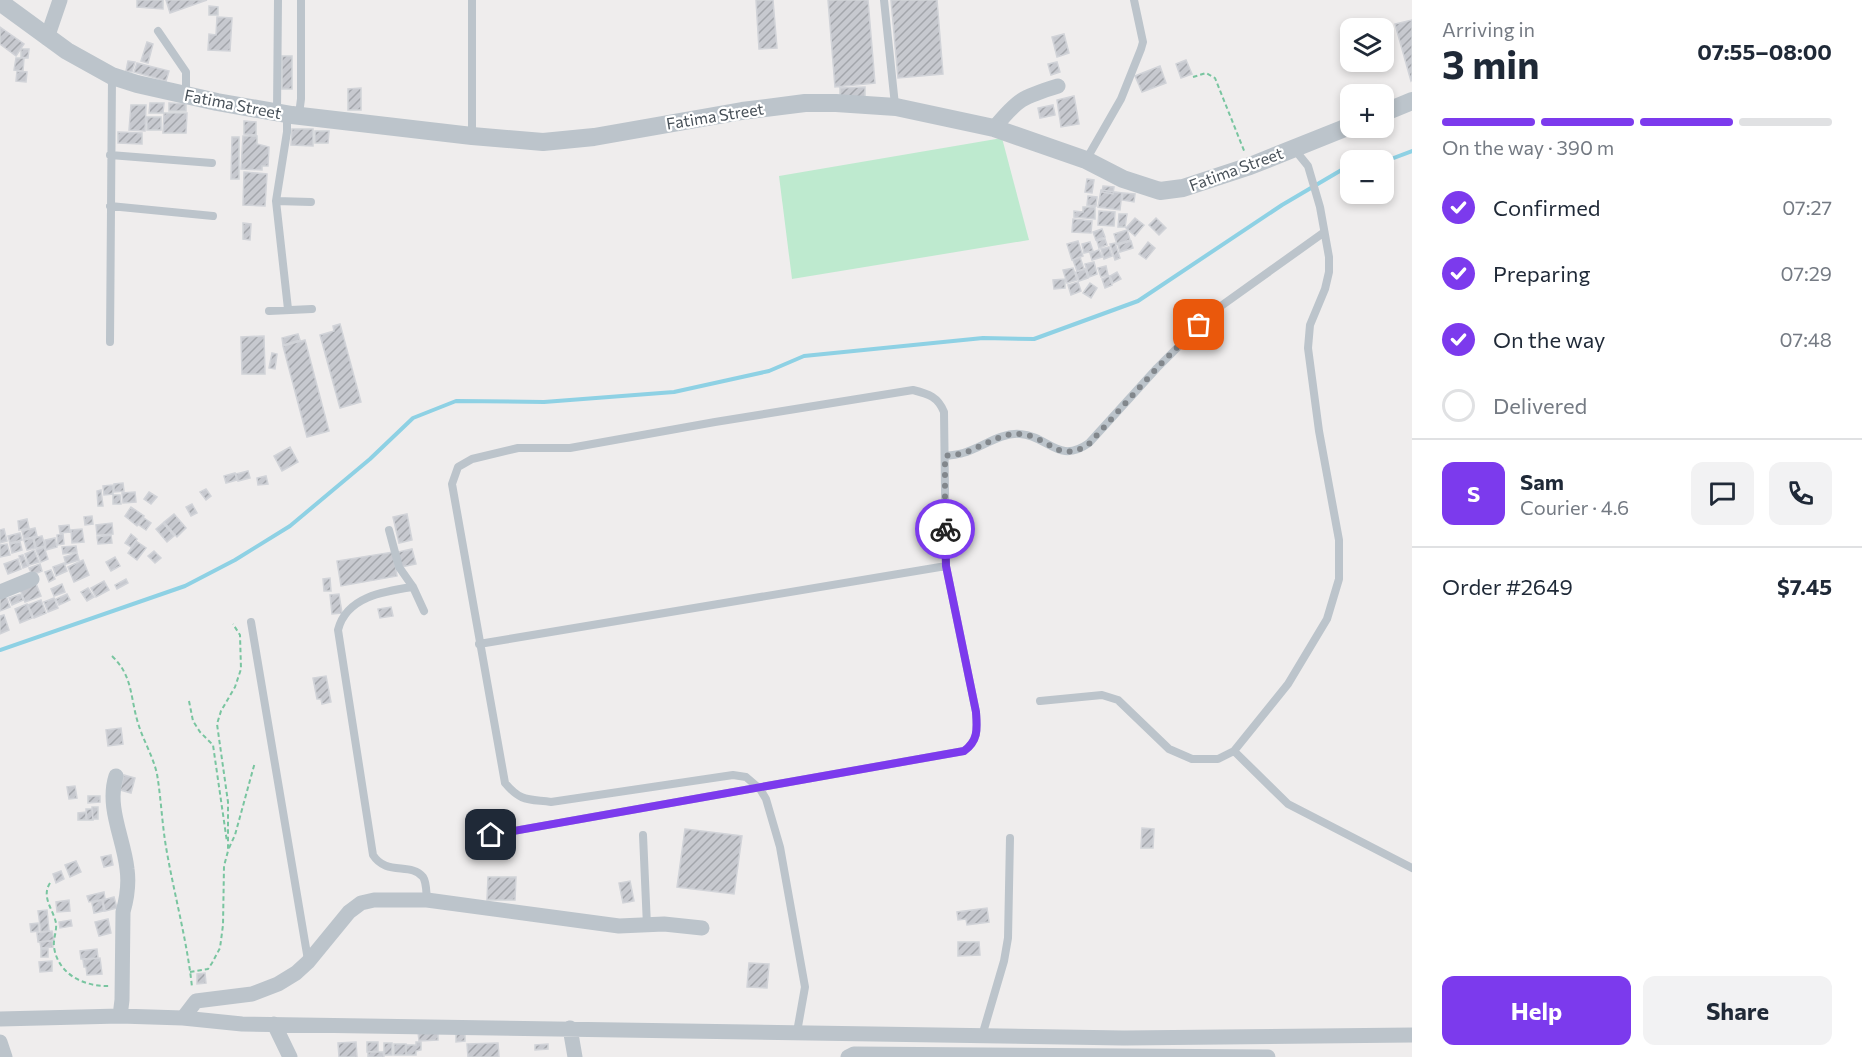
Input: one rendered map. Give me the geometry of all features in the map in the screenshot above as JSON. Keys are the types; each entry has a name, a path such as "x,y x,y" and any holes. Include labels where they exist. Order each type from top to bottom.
{"street":[{"path":"47,38 60,0"},
{"name":"Fatima Street","path":"0,2 67,51 112,76 137,84 288,114 472,136 543,142 594,137 742,111 805,103 896,107 994,128 1086,160 1123,179 1160,191 1183,188 1250,166 1340,130"},
{"path":"994,128 1019,101 1029,95 1058,86"},
{"path":"1394,109 1412,102"},
{"path":"0,592 32,579"},
{"path":"116,776 114,806 128,870 127,898 123,912 120,1016"},
{"path":"183,1018 193,1002 252,994 265,990 296,973 309,962 349,912 361,903 392,898 427,900 619,926 664,924 702,928"},
{"path":"0,1019 120,1016 183,1018 242,1024 1124,1038 1412,1035"},
{"path":"274,1024 290,1057"},
{"path":"570,1028 575,1057"},
{"path":"0,1042 4,1057"},
{"path":"849,1057 854,1054 1268,1057"}],"lane":[{"path":"278,0 288,114 276,201 288,309"},
{"path":"288,114 302,99 301,0"},
{"path":"472,0 472,136"},
{"path":"884,0 896,107"},
{"path":"1086,160 1120,99 1141,49 1143,42 1134,0"},
{"path":"159,31 186,72 186,95"},
{"path":"110,342 112,76"},
{"path":"1040,701 1102,695 1118,700 1169,749 1192,759 1218,759 1234,751 1288,684 1327,619 1339,579 1339,540 1314,402 1308,348 1310,324 1325,289 1329,272 1329,257 1320,207 1308,166 1294,148"},
{"path":"110,154 212,163"},
{"path":"276,201 311,202"},
{"path":"110,206 213,216"},
{"path":"945,456 962,454 1008,435 1020,434 1031,436 1066,453 1079,450 1089,444 1157,368 1214,311 1323,233"},
{"path":"269,311 312,309"},
{"path":"491,835 760,789 964,751 971,746 976,738 976,712 946,566 944,412 940,401 929,394 913,390 570,447 518,448 472,459 458,467 452,484 505,783 515,795 551,802 733,775 746,777 760,789 766,799 780,847 805,987 797,1032"},
{"path":"389,530 399,567 413,587 424,610"},
{"path":"479,644 946,566"},
{"path":"413,587 387,590 363,599 345,614 338,630 373,855 384,867 413,871 422,876 426,883 427,900"},
{"path":"251,622 309,962"},
{"path":"1234,751 1288,804 1412,868"},
{"path":"644,835 647,926"},
{"path":"982,1036 1004,961 1008,938 1010,838"}],"path":[{"path":"1192,77 1206,74 1215,78 1248,161"},
{"path":"228,850 228,802 217,724 241,669 240,635 233,624"},
{"path":"112,656 122,666 131,689 138,723 157,775 166,848 190,972 193,1002"},
{"path":"189,701 194,721 200,732 213,745 228,850"},
{"path":"190,972 208,969 220,948 225,910 224,866 255,762"},
{"path":"50,883 47,886 47,903 56,924 54,945 57,960 66,972 84,984 122,986"}],"green space":[{"path":"1002,138 1029,240 792,279 779,176"}],"building":[{"path":"137,0 163,0 163,9 137,7"},
{"path":"166,0 207,0 170,13"},
{"path":"756,0 773,0 777,48 759,49"},
{"path":"828,0 868,0 875,83 835,87"},
{"path":"891,0 937,0 943,74 898,78"},
{"path":"209,6 218,7 218,15 209,15"},
{"path":"217,17 232,18 230,51 208,50 209,34 216,35"},
{"path":"1412,20 1412,80 1411,81 1395,24"},
{"path":"0,27 24,44 16,56 0,44"},
{"path":"1064,34 1069,53 1057,57 1052,37"},
{"path":"147,42 153,44 148,63 141,61"},
{"path":"21,49 29,49 28,58 21,57"},
{"path":"282,56 292,56 292,89 282,89"},
{"path":"16,58 24,58 23,71 14,70"},
{"path":"1186,60 1192,74 1181,78 1176,64"},
{"path":"128,61 135,62 132,72 126,71"},
{"path":"1057,62 1060,72 1051,75 1048,64"},
{"path":"137,63 169,71 166,81 134,72"},
{"path":"1160,66 1166,83 1142,92 1135,76"},
{"path":"17,71 27,72 26,82 16,81"},
{"path":"865,87 865,99 840,100 840,88"},
{"path":"361,88 361,110 348,110 348,89"},
{"path":"1074,96 1079,124 1061,127 1057,100"},
{"path":"150,103 164,103 163,113 149,113"},
{"path":"169,103 186,104 186,111 169,111"},
{"path":"131,105 146,105 145,131 129,130"},
{"path":"1053,105 1055,115 1040,118 1038,108"},
{"path":"164,113 187,113 186,133 163,133"},
{"path":"147,117 161,117 161,130 147,130"},
{"path":"244,121 256,122 256,135 244,134"},
{"path":"292,129 313,129 313,146 291,145"},
{"path":"315,131 329,131 328,143 315,143"},
{"path":"118,132 142,133 142,144 118,143"},
{"path":"243,136 257,136 257,144 269,147 268,166 262,166 262,170 241,169"},
{"path":"232,137 239,137 239,179 231,179"},
{"path":"244,172 267,174 265,206 243,205"},
{"path":"1087,179 1094,180 1092,193 1085,192"},
{"path":"1103,186 1114,187 1113,194 1102,192"},
{"path":"1101,190 1122,193 1120,210 1098,207"},
{"path":"1123,193 1135,194 1134,202 1122,200"},
{"path":"1088,196 1097,197 1096,206 1087,205"},
{"path":"1083,207 1095,207 1095,219 1074,217 1074,211 1083,212"},
{"path":"1099,211 1115,212 1114,226 1098,225"},
{"path":"1119,214 1127,214 1125,227 1118,227"},
{"path":"1135,218 1144,225 1135,236 1126,228"},
{"path":"1156,218 1166,228 1159,235 1149,225"},
{"path":"1073,219 1092,221 1091,233 1072,232"},
{"path":"243,223 251,224 250,240 243,239"},
{"path":"1102,229 1105,237 1096,240 1093,232"},
{"path":"1127,230 1130,240 1117,244 1114,234"},
{"path":"1105,239 1107,245 1099,248 1097,241"},
{"path":"1078,241 1083,256 1072,260 1067,244"},
{"path":"1131,241 1133,248 1120,252 1118,245"},
{"path":"1090,242 1093,251 1084,253 1082,244"},
{"path":"1148,242 1155,248 1146,259 1139,254"},
{"path":"1115,243 1120,258 1115,260 1110,244"},
{"path":"1109,247 1112,256 1104,259 1101,249"},
{"path":"1099,250 1102,257 1092,260 1090,253"},
{"path":"1080,257 1084,269 1077,271 1073,260"},
{"path":"1094,262 1097,274 1089,277 1085,264"},
{"path":"1106,266 1108,275 1101,277 1098,268"},
{"path":"1073,268 1077,280 1067,283 1063,270"},
{"path":"1085,269 1088,278 1079,281 1076,272"},
{"path":"1117,272 1121,279 1113,283 1110,276"},
{"path":"1109,276 1112,285 1105,288 1102,279"},
{"path":"1065,279 1065,288 1054,289 1053,280"},
{"path":"1078,282 1081,291 1071,295 1068,285"},
{"path":"1090,283 1097,288 1091,298 1083,293"},
{"path":"340,324 361,402 340,408 320,335 334,331 333,326"},
{"path":"298,334 300,340 283,345 282,338"},
{"path":"264,336 265,374 242,374 241,337"},
{"path":"305,340 329,431 307,437 283,346"},
{"path":"272,353 277,354 275,369 269,368"},
{"path":"290,447 298,462 282,471 274,456"},
{"path":"248,471 250,478 238,481 236,474"},
{"path":"235,473 237,480 226,483 224,476"},
{"path":"266,476 268,484 258,485 257,478"},
{"path":"123,483 124,491 114,492 114,484"},
{"path":"113,485 113,494 104,495 103,486"},
{"path":"206,489 211,496 206,500 200,492"},
{"path":"101,490 103,506 98,506 97,491"},
{"path":"135,492 136,502 123,503 122,493"},
{"path":"149,492 157,497 151,504 144,499"},
{"path":"113,495 120,495 121,504 113,504"},
{"path":"192,504 197,513 191,516 186,507"},
{"path":"131,507 144,516 137,526 125,516"},
{"path":"174,514 186,528 177,537 164,522"},
{"path":"407,514 412,540 399,543 393,517"},
{"path":"92,516 93,524 85,525 84,517"},
{"path":"144,518 151,523 146,530 139,525"},
{"path":"27,519 29,528 19,530 18,521"},
{"path":"112,523 113,534 97,535 96,525"},
{"path":"163,523 174,536 167,542 156,529"},
{"path":"69,525 70,532 60,533 59,526"},
{"path":"35,528 37,536 24,539 22,531"},
{"path":"4,529 7,541 0,543 0,530"},
{"path":"82,529 84,542 72,543 71,530"},
{"path":"20,533 22,540 10,543 8,536"},
{"path":"63,534 64,544 58,545 57,535"},
{"path":"131,534 137,539 131,547 125,543"},
{"path":"111,535 112,543 98,544 97,537"},
{"path":"42,536 45,546 36,548 34,538"},
{"path":"33,538 35,548 27,550 24,540"},
{"path":"55,538 57,547 46,550 45,540"},
{"path":"136,541 146,548 137,560 128,553"},
{"path":"20,542 22,550 12,553 10,544"},
{"path":"7,544 10,555 0,557 0,545"},
{"path":"76,546 77,552 63,554 62,547"},
{"path":"44,547 48,559 41,562 36,550"},
{"path":"412,549 416,564 401,567 398,552"},
{"path":"34,550 39,562 29,565 25,554"},
{"path":"154,551 161,558 155,563 148,556"},
{"path":"393,552 397,576 341,586 337,561"},
{"path":"77,553 79,560 66,564 64,557"},
{"path":"23,555 28,566 23,568 19,556"},
{"path":"115,557 120,566 111,571 106,562"},
{"path":"18,559 21,569 8,574 4,564"},
{"path":"83,560 89,575 74,582 68,567"},
{"path":"64,563 67,571 56,576 53,567"},
{"path":"40,564 42,571 32,575 29,568"},
{"path":"51,570 55,579 49,582 45,572"},
{"path":"330,578 331,591 324,591 323,579"},
{"path":"126,579 128,583 117,589 115,585"},
{"path":"35,581 41,596 25,602 19,587"},
{"path":"104,581 109,590 96,597 91,588"},
{"path":"62,584 65,592 54,596 51,589"},
{"path":"88,588 94,597 87,601 81,592"},
{"path":"5,593 10,607 0,611 0,594"},
{"path":"21,594 23,600 12,605 9,598"},
{"path":"67,594 70,600 59,605 56,599"},
{"path":"339,594 342,613 332,614 330,595"},
{"path":"54,598 58,608 48,612 44,602"},
{"path":"41,600 46,613 34,618 28,605"},
{"path":"27,604 32,618 20,623 15,609"},
{"path":"391,607 393,616 380,618 378,609"},
{"path":"4,615 9,630 0,634 0,616"},
{"path":"326,676 331,702 322,704 321,699 317,699 313,678"},
{"path":"121,728 123,744 108,746 106,730"},
{"path":"124,775 135,778 131,793 120,790"},
{"path":"75,786 77,798 69,799 67,787"},
{"path":"88,796 100,796 100,802 88,803"},
{"path":"92,807 98,807 98,819 93,819"},
{"path":"86,809 92,809 93,820 87,820"},
{"path":"86,812 86,820 78,820 78,813"},
{"path":"1142,828 1154,829 1153,848 1141,848"},
{"path":"685,829 742,836 734,894 677,887"},
{"path":"111,855 113,865 104,867 101,857"},
{"path":"76,861 81,872 70,877 65,865"},
{"path":"61,871 64,879 56,883 53,874"},
{"path":"488,877 516,877 515,900 487,900"},
{"path":"630,881 634,901 623,903 619,883"},
{"path":"104,892 105,899 89,902 87,896"},
{"path":"114,897 117,908 105,911 103,900"},
{"path":"69,900 70,911 57,912 56,902"},
{"path":"102,900 104,911 94,913 92,903"},
{"path":"987,908 989,922 967,925 966,919 958,920 957,912"},
{"path":"47,910 49,931 41,932 38,911"},
{"path":"108,919 111,933 99,936 95,922"},
{"path":"71,920 72,926 60,928 59,922"},
{"path":"38,923 39,931 31,932 30,924"},
{"path":"52,931 54,940 38,942 37,933"},
{"path":"52,941 53,947 41,948 40,942"},
{"path":"958,942 979,942 980,955 958,956"},
{"path":"41,949 48,949 48,957 41,957"},
{"path":"97,949 98,958 81,959 80,951"},
{"path":"100,958 102,974 87,975 83,960"},
{"path":"52,961 52,971 40,972 39,962"},
{"path":"749,963 769,964 767,988 747,987"},
{"path":"205,973 206,983 197,984 197,974"},
{"path":"418,1032 438,1032 438,1040 419,1041"},
{"path":"456,1032 465,1032 465,1041 456,1042"},
{"path":"356,1042 357,1057 339,1057 338,1043"},
{"path":"367,1042 378,1042 378,1051 367,1052"},
{"path":"416,1042 421,1042 421,1050 416,1051 416,1055 406,1055 406,1045 416,1045"},
{"path":"384,1043 392,1043 392,1055 384,1055"},
{"path":"498,1043 499,1057 468,1057 467,1044"},
{"path":"394,1044 406,1044 406,1055 394,1055"},
{"path":"548,1044 548,1049 535,1050 535,1045"},
{"path":"368,1052 383,1052 384,1057 368,1057"}],"waterway":[{"path":"1394,158 1412,151"},
{"path":"0,650 185,586 235,560 290,526 370,459 413,418 456,401 544,402 674,392 769,371 804,356 983,338 1034,339 1138,301 1282,205 1340,171"}],"way so far":[{"path":"945,529 945,456 962,454 1008,435 1020,434 1031,436 1066,453 1079,450 1089,444 1199,325"}],"route":[{"path":"491,835 964,751 976,738 976,712 970,693 946,566 945,529"}]}
